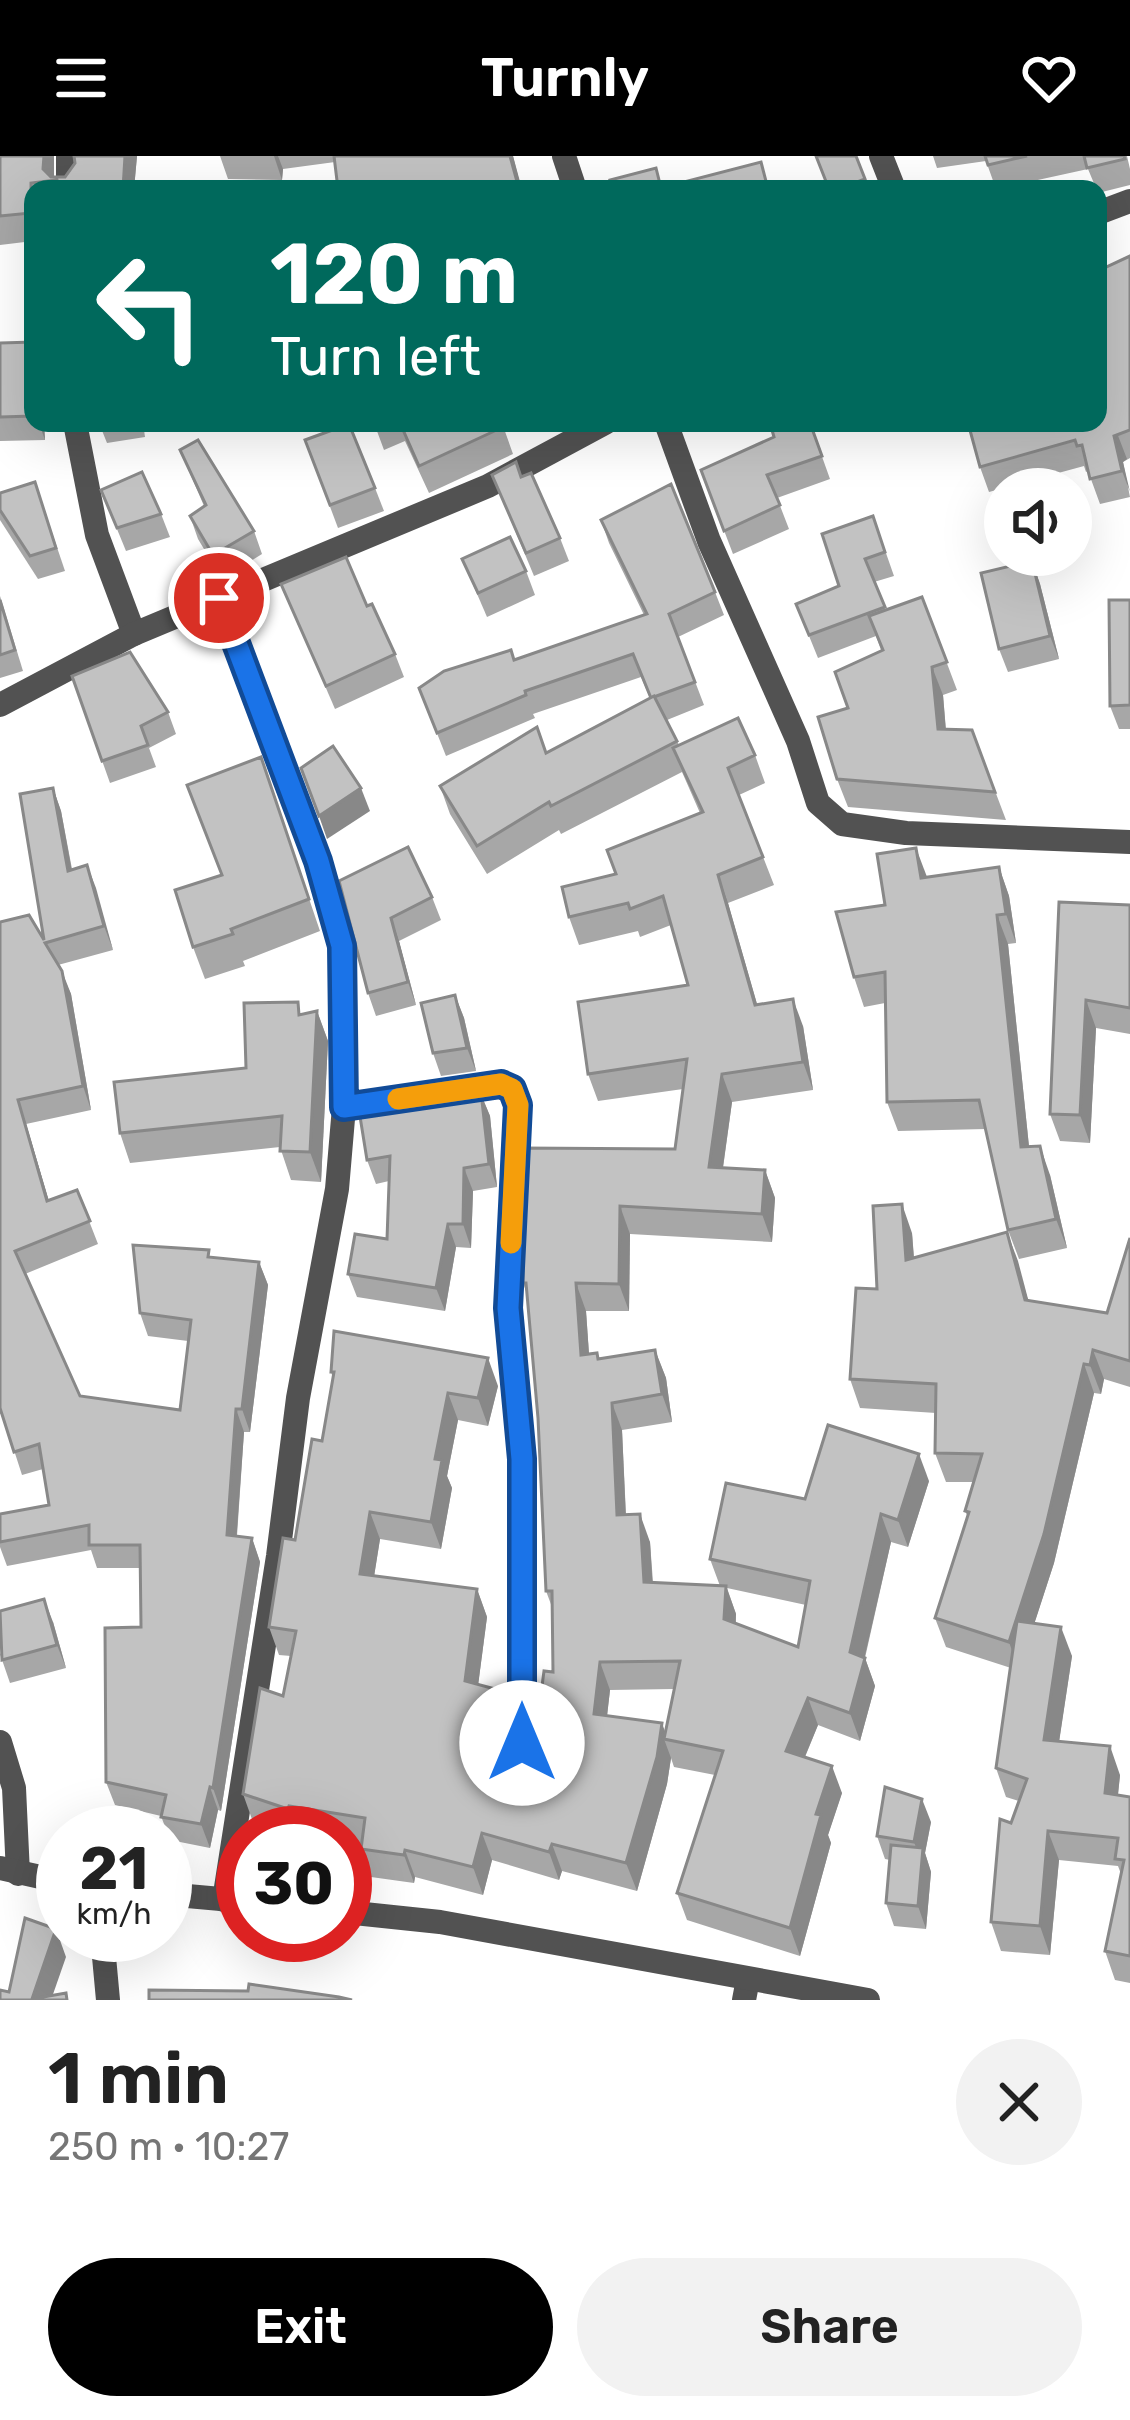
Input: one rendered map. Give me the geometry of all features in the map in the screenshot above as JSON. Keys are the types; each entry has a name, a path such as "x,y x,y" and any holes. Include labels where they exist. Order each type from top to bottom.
{"street":[{"path":"77,432 98,535 134,634"},
{"path":"0,705 134,634 488,486 587,432"},
{"path":"669,432 709,542 799,741 818,803 842,824 906,833 1130,842"},
{"path":"219,598 318,861 342,946 355,1105 298,1398 246,1806"},
{"path":"412,1097 501,1084 512,1089 518,1105 508,1308 522,1459 522,1743"},
{"path":"0,1742 14,1788 9,1871"},
{"path":"372,1915 440,1922 746,1990 868,2000"},
{"path":"104,1962 108,2000"}],"building":[{"path":"0,156 44,156 43,169 51,177 65,177 75,163 74,156 125,156 124,180 24,180 24,214 0,216"},
{"path":"334,156 510,156 517,180 337,180"},
{"path":"816,156 856,156 865,179 862,180 825,180"},
{"path":"985,156 1027,156 988,165"},
{"path":"1084,156 1124,156 1125,159 1087,168"},
{"path":"761,162 766,180 692,180"},
{"path":"656,168 659,180 610,180"},
{"path":"1130,256 1130,430 1114,436 1122,471 1092,478 1082,445 1077,446 1075,440 980,467 970,432 1107,432 1107,267"},
{"path":"24,342 24,416 0,417 0,343"},
{"path":"327,432 352,432 375,488 330,505 305,440"},
{"path":"404,432 492,432 419,466"},
{"path":"773,432 813,432 822,456 767,475 780,505 724,531 701,470 774,437"},
{"path":"198,440 254,531 213,555 190,516 206,505 180,450"},
{"path":"516,462 521,477 531,473 560,538 526,553 492,475"},
{"path":"142,472 161,514 117,528 101,490"},
{"path":"35,482 56,548 30,556 0,510 0,493"},
{"path":"671,484 715,592 669,614 695,682 651,698 633,654 525,691 526,695 437,733 419,688 444,671 511,650 514,660 647,614 601,520"},
{"path":"873,516 885,552 865,559 885,607 809,635 796,604 839,586 822,534"},
{"path":"510,537 526,571 478,593 462,559"},
{"path":"346,557 395,654 326,686 281,584"},
{"path":"981,573 1036,576 1050,636 999,649"},
{"path":"922,597 947,662 932,667 938,729 972,730 995,792 837,779 818,717 848,708 835,672 883,650 869,616"},
{"path":"0,600 15,650 0,655"},
{"path":"1109,600 1130,600 1130,705 1110,706"},
{"path":"130,652 168,712 141,726 148,745 102,761 72,676"},
{"path":"654,696 677,741 551,806 549,802 477,846 440,786 537,727 546,753"},
{"path":"738,718 755,755 728,768 763,857 718,875 755,1005 793,999 803,1062 722,1074 709,1167 765,1170 762,1214 620,1206 619,1284 576,1283 581,1355 597,1353 598,1359 655,1350 662,1394 612,1403 617,1515 640,1514 644,1582 726,1586 724,1619 798,1647 810,1581 710,1559 726,1483 805,1499 828,1425 919,1454 898,1520 881,1514 850,1652 865,1658 850,1713 808,1698 786,1751 832,1766 790,1928 677,1893 723,1751 664,1739 680,1661 600,1662 594,1714 662,1723 657,1757 626,1863 552,1844 549,1852 482,1833 473,1867 405,1850 404,1855 372,1851 372,1806 279,1806 243,1794 260,1688 283,1696 296,1631 269,1627 283,1538 295,1540 312,1439 322,1441 334,1372 334,1331 488,1358 478,1398 448,1393 435,1459 442,1460 431,1522 370,1512 360,1574 477,1589 465,1681 495,1689 496,1717 505,1730 513,1732 526,1725 528,1698 540,1701 544,1671 553,1672 552,1591 546,1591 538,1418 523,1283 522,1148 675,1149 687,1059 588,1074 578,1002 688,985 663,896 630,909 628,903 569,917 562,887 616,874 607,850 703,812 673,748"},
{"path":"333,746 361,788 319,816 301,768"},
{"path":"261,757 309,899 193,947 175,890 222,875 187,785"},
{"path":"53,788 68,871 87,865 104,926 45,943 62,971 83,1086 18,1100 47,1201 77,1190 90,1221 15,1251 80,1396 180,1410 191,1320 140,1313 133,1245 209,1250 208,1257 259,1262 242,1409 236,1409 227,1535 252,1538 213,1788 201,1824 192,1822 192,1806 164,1806 166,1795 106,1782 105,1628 141,1627 140,1545 89,1545 89,1525 0,1542 0,1514 49,1505 39,1444 14,1452 0,1408 0,922 29,915 44,940 20,794"},
{"path":"408,847 432,897 391,918 408,982 368,993 339,881"},
{"path":"916,848 921,878 999,867 1006,914 997,915 1021,1147 1040,1146 1056,1219 1008,1230 979,1100 887,1102 885,972 854,977 836,912 885,905 877,854"},
{"path":"1059,902 1130,905 1130,1008 1086,1000 1080,1115 1050,1114"},
{"path":"455,995 467,1048 433,1053 421,1003"},
{"path":"298,1002 299,1015 317,1011 310,1152 280,1151 282,1116 120,1133 114,1082 246,1068 244,1003"},
{"path":"475,1080 481,1092 489,1164 464,1168 463,1224 448,1224 436,1288 348,1274 355,1234 387,1239 390,1156 367,1160 358,1104"},
{"path":"902,1204 906,1260 1007,1232 1025,1300 1107,1313 1130,1238 1130,1361 1093,1350 1090,1365 1084,1364 1044,1534 1009,1642 935,1618 982,1454 935,1453 936,1384 850,1379 856,1288 877,1289 873,1206"},
{"path":"44,1599 57,1645 2,1660 0,1611"},
{"path":"1017,1621 1061,1627 1044,1740 1110,1746 1105,1793 1130,1797 1130,1956 1105,1951 1124,1860 1115,1859 1118,1838 1048,1831 1040,1926 991,1922 1000,1819 1011,1823 1027,1779 996,1768"},
{"path":"885,1787 922,1799 914,1842 877,1836"},
{"path":"891,1845 923,1848 918,1906 886,1903"},
{"path":"25,1918 36,1922 36,1962 45,1962 32,1999 66,1993 67,2000 0,2000 0,1990 9,1992"},
{"path":"249,1984 352,2000 149,2000 149,1990 248,1991"}],"slow traffic":[{"path":"398,1099 501,1084 512,1089 518,1105 511,1243"}],"route":[{"path":"219,598 318,861 342,946 344,1107 501,1084 512,1089 518,1105 508,1308 522,1459 522,1743"}]}
